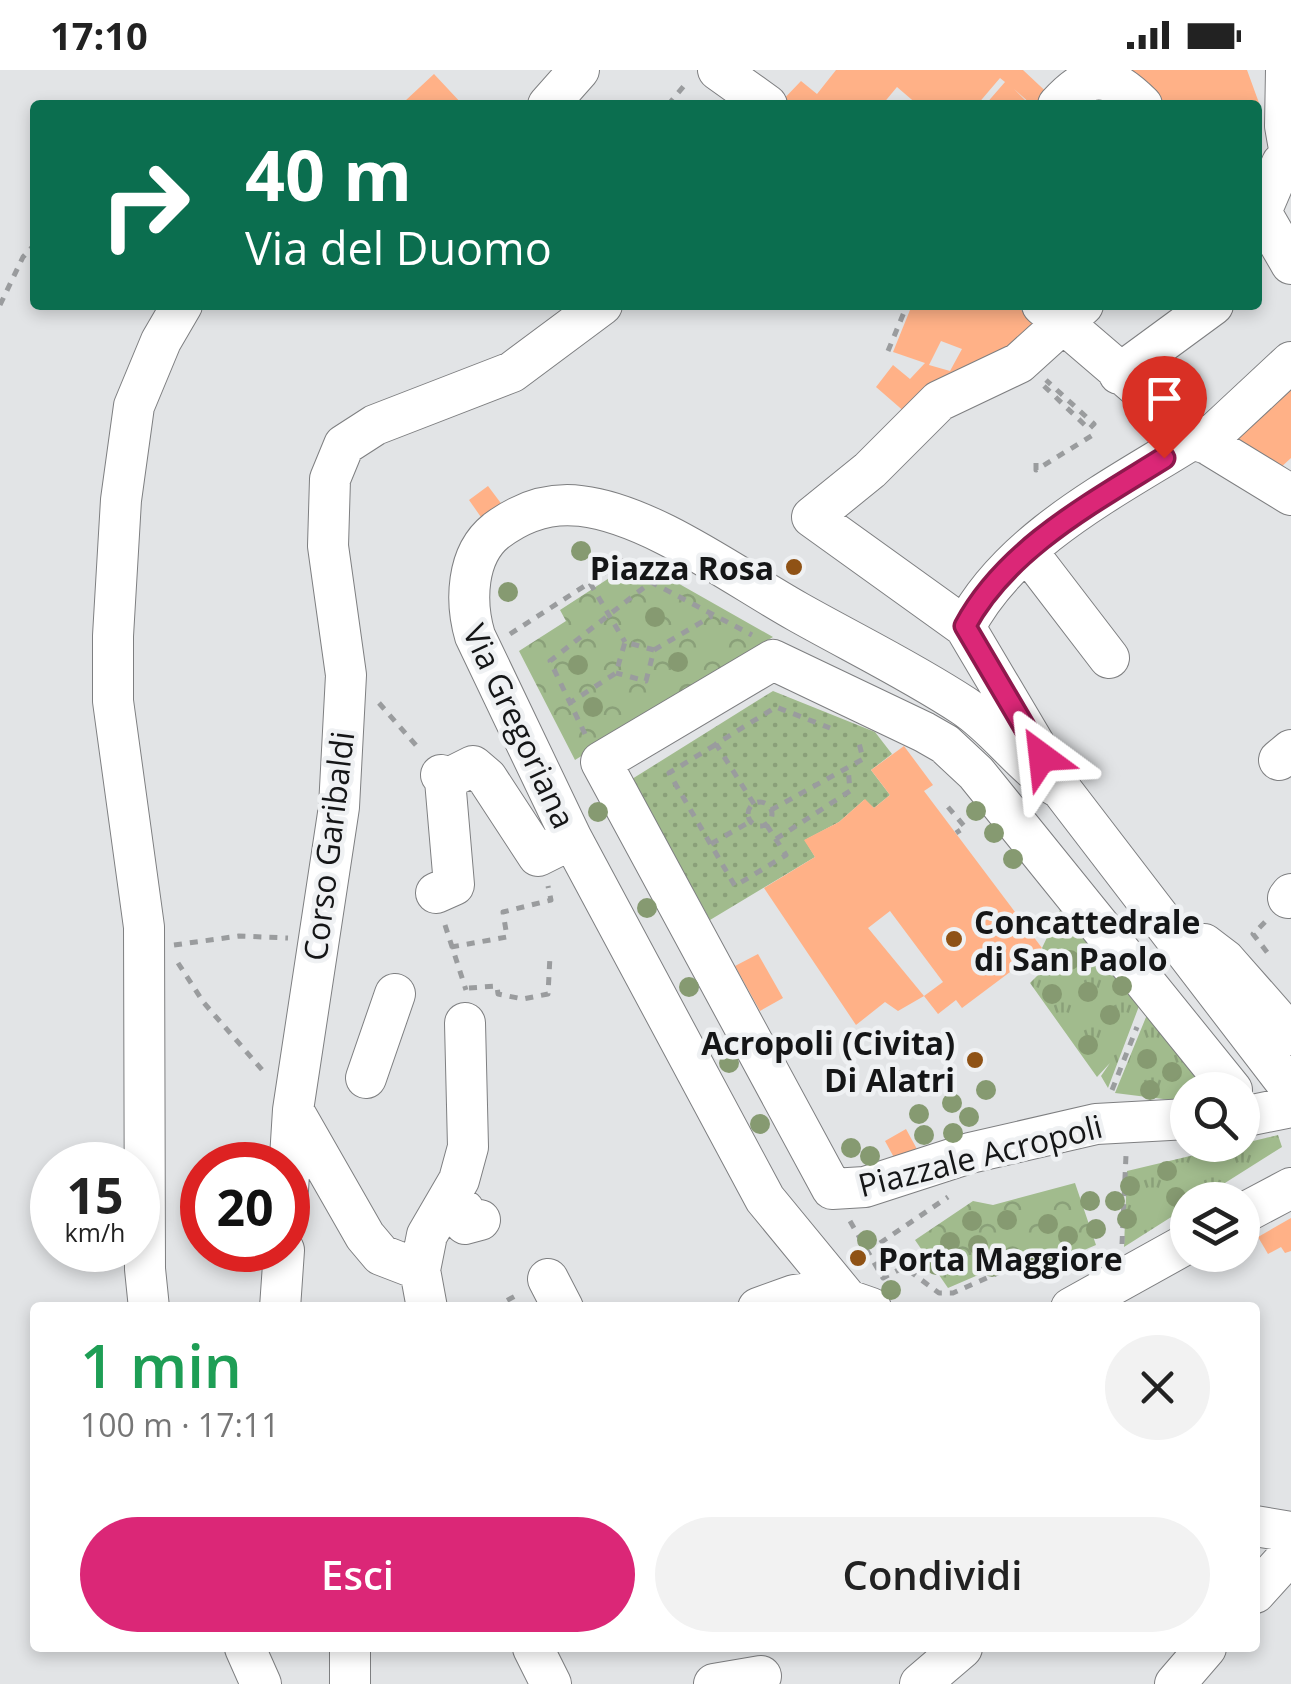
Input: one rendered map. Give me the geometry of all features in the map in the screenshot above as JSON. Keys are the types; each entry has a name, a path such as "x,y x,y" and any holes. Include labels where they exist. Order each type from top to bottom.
{"street":[{"path":"718,70 760,100"},
{"path":"553,100 578,72"},
{"path":"1262,209 1282,147 1278,73"},
{"path":"1063,100 1082,81 1105,74 1136,100"},
{"path":"1262,214 1291,264"},
{"path":"148,1302 145,1269 167,947 113,701 120,519 134,406 161,340 179,310"},
{"name":"Corso Garibaldi","path":"291,1142 339,807 346,676 328,546 330,479 344,445 375,425 512,372 595,310"},
{"path":"1119,374 1206,310"},
{"path":"1291,495 1200,440 1119,374 1063,312 1032,371 939,401 870,470 812,517 965,626 1061,790 1291,1090"},
{"path":"965,626 976,606 1027,551 1200,440 1291,362"},
{"name":"Via Gregoriana","path":"854,1298 765,1199 572,838 475,636 468,611 477,556 487,538 531,510 558,505 584,506 652,530 965,706 1032,773 1061,790"},
{"path":"1027,551 1109,658"},
{"path":"832,1189 601,762 773,660 793,666 945,744 976,773 1223,1072"},
{"path":"436,893 454,884 443,778 473,766 487,778 538,856 572,838"},
{"path":"1178,945 1204,944 1225,960 1288,1026"},
{"path":"366,1078 395,994"},
{"path":"424,1289 427,1236 462,1216 459,1180 468,1147 467,1005"},
{"name":"Piazzale Acropoli","path":"832,1189 865,1187 970,1154 1096,1124 1120,1106 1170,1115"},
{"path":"293,1110 365,1236 380,1256 424,1289"},
{"path":"1260,1204 1291,1188"},
{"path":"1074,1288 1170,1249"},
{"path":"280,1302 282,1272"},
{"path":"775,1302 794,1295 854,1298"},
{"path":"1260,1527 1291,1532"},
{"path":"1260,1587 1291,1553"},
{"path":"246,1652 260,1684"},
{"path":"350,1652 350,1684"},
{"path":"535,1652 551,1684"},
{"path":"920,1684 957,1652"},
{"path":"1175,1684 1203,1652"},
{"path":"714,1684 762,1676"}],"path":[{"path":"672,100 695,70"},
{"path":"0,304 30,249"},
{"path":"888,352 905,310"},
{"path":"1032,371 1094,424 1090,429 1032,371"},
{"path":"1036,463 1036,470 1093,435"},
{"path":"625,642 616,673 568,704 550,661 651,582 659,566"},
{"path":"538,617 608,570"},
{"path":"651,582 760,639"},
{"path":"590,583 625,642 654,650"},
{"path":"616,673 646,681 654,650 712,615"},
{"path":"368,693 402,724 443,778"},
{"path":"711,844 751,821 766,824 786,855 734,886 669,773 776,706 862,740 863,758 771,810 766,824"},
{"path":"716,744 754,804"},
{"path":"776,839 850,791 848,767"},
{"path":"751,821 748,812 754,804 763,802 771,810"},
{"path":"948,806 964,827 956,832"},
{"path":"436,893 462,972"},
{"path":"1277,965 1254,934 1289,896"},
{"path":"451,947 507,937 503,912 551,898"},
{"path":"267,1076 204,1003 167,947 239,936 291,938"},
{"path":"467,1005 498,986 498,994 516,1000 548,994 550,956"},
{"path":"1107,1253 1122,1244 1120,1106 1152,990"},
{"path":"880,1243 963,1188"},
{"path":"832,1189 883,1278 904,1266 926,1287 953,1293 1016,1265 1062,1278 1074,1288"},
{"path":"504,1302 511,1298"}],"green space":[{"path":"637,560 773,637 575,760 519,651 566,621 560,610"},
{"path":"773,691 875,732 892,754 871,770 890,795 874,808 864,800 839,822 805,840 815,857 710,920 632,779"},
{"path":"1070,889 1147,985 1108,1088 1101,1076 1110,1063 1097,1077 1030,983 1052,961 1042,948"},
{"path":"1153,1000 1211,1072 1170,1072 1170,1100 1115,1093"},
{"path":"1278,1135 1282,1147 1260,1161 1260,1139"},
{"path":"1170,1161 1258,1162 1227,1182 1170,1182 1170,1218 1124,1247 1127,1171"},
{"path":"1075,1183 1096,1245 1044,1267 1013,1260 948,1288 915,1240 973,1201 993,1205"}],"building":[{"path":"836,70 1023,70 1055,100 1026,100 1014,89 1025,100 989,100 1005,82 1000,78 981,100 912,100 897,87 886,100 783,100 801,81 817,94"},
{"path":"1124,70 1247,70 1258,100 1160,100 1148,82 1136,89"},
{"path":"434,74 458,100 406,100"},
{"path":"910,310 1021,310 1045,333 914,420 876,387 893,365 910,379 925,363 893,352","holes":["941,341 962,349 950,371 929,365"]},
{"path":"1291,379 1291,458 1268,479 1221,442"},
{"path":"488,486 503,506 483,520 469,500"},
{"path":"904,746 933,785 924,791 1042,948 962,1008 956,1000 938,1014 924,996 898,1011 885,1002 856,1025 764,888 815,857 804,840 839,822 865,799 874,808 890,795 871,770","holes":["890,911 943,982 924,996 868,928"]},
{"path":"758,954 783,998 760,1011 735,966"},
{"path":"906,1129 918,1151 897,1163 885,1141"},
{"path":"1291,1218 1291,1251 1285,1253 1281,1247 1268,1254 1260,1236"}],"place":[{"name":"Piazza Rosa","path":"794,567"},
{"name":"Concattedrale di San Paolo","path":"954,939"},
{"name":"Acropoli (Civita) Di Alatri","path":"975,1060"},
{"name":"Porta Maggiore","path":"858,1258"}],"route":[{"path":"1042,757 965,626 976,606 1027,551 1164,458"}]}
